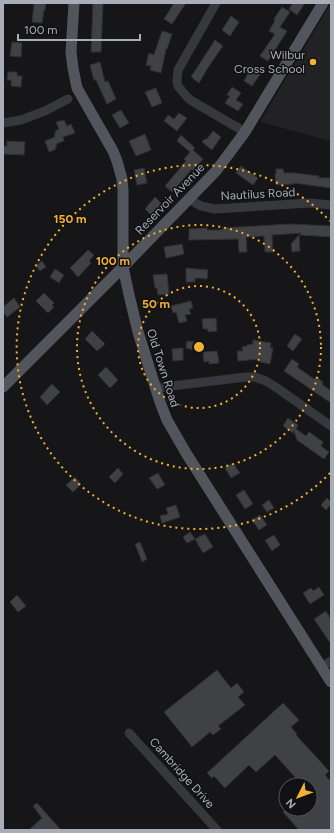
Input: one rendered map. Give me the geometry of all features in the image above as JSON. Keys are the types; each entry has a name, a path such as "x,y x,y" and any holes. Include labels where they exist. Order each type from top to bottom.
{"main road":[{"name":"Old Town Road","path":"74,3 71,52 72,68 77,88 113,151 122,179 123,267 138,332 155,388 167,420 186,453 326,664 331,682"},
{"name":"Reservoir Avenue","path":"3,387 216,171 245,132 323,3"}],"street":[{"path":"216,3 178,70 177,82 181,91 192,101 245,132"},
{"path":"3,123 21,120 68,99"},
{"name":"Nautilus Road","path":"189,199 201,206 215,209 310,203 331,205"},
{"path":"155,388 239,377 255,377 266,381 277,388 331,426"},
{"name":"Cambridge Drive","path":"129,733 217,830"}],"shaded area":[{"name":"Wilbur Cross School","path":"331,3 331,141 260,122"}],"building":[{"path":"46,3 42,23 32,22 34,4"},
{"path":"93,3 103,3 101,52 91,52"},
{"path":"174,3 186,3 172,24 164,19"},
{"path":"293,3 305,3 297,15 289,9"},
{"path":"282,7 290,12 280,27 287,31 268,61 260,56 275,34 269,31 275,21 274,19"},
{"path":"231,16 239,22 230,36 222,30"},
{"path":"162,31 172,34 166,49 161,73 150,70 151,66 146,65 149,53 154,55"},
{"path":"215,40 223,46 199,83 191,77"},
{"path":"12,42 22,43 21,57 10,56"},
{"path":"100,62 105,82 108,81 116,99 107,104 96,80 94,80 90,65"},
{"path":"248,66 261,73 252,86 244,81 248,74 245,72"},
{"path":"8,72 17,72 17,76 22,76 21,87 11,86 11,80 7,80"},
{"path":"232,87 241,93 236,100 243,104 238,111 225,103 230,96 227,95"},
{"path":"156,88 162,103 152,107 145,92"},
{"path":"121,110 129,123 120,128 112,115"},
{"path":"179,113 187,118 177,131 164,121 168,115 174,119"},
{"path":"64,120 67,126 71,124 75,133 63,137 64,141 56,144 56,149 49,152 45,141 55,137 55,131 59,129 56,122"},
{"path":"213,131 221,137 212,150 202,142 207,139"},
{"path":"145,134 151,150 136,156 129,141"},
{"path":"181,135 195,148 193,150 203,159 172,192 165,186 186,161 184,159 190,152 177,141"},
{"path":"7,141 25,142 24,155 3,154 3,146 7,146"},
{"path":"241,166 258,178 253,185 236,173"},
{"path":"144,168 147,183 137,185 134,170"},
{"path":"276,169 283,169 284,173 319,176 319,178 331,178 331,188 294,183 276,185"},
{"path":"155,197 162,204 151,215 145,209"},
{"path":"290,224 331,226 331,237 300,235 301,233 272,235 273,252 265,252 264,236 246,237 247,252 239,252 238,239 189,240 189,229 207,228 207,230 222,230 223,228"},
{"path":"299,235 300,251 292,252 291,244"},
{"path":"182,244 184,254 166,258 164,247"},
{"path":"88,250 94,255 89,261 91,263 78,277 70,268"},
{"path":"42,261 46,267 40,271 36,266"},
{"path":"186,268 208,270 207,279 195,278 195,282 186,282"},
{"path":"55,269 64,275 59,283 50,277"},
{"path":"167,274 169,294 158,295 157,288 155,288 153,275"},
{"path":"44,293 54,303 52,305 54,307 48,313 36,301"},
{"path":"14,298 20,307 7,317 3,312 3,307"},
{"path":"191,301 193,308 189,309 191,314 185,315 187,321 179,323 176,312 173,313 171,306"},
{"path":"216,318 217,331 208,332 208,329 203,329 202,319"},
{"path":"92,331 105,344 97,351 85,339"},
{"path":"295,334 302,339 293,351 287,346"},
{"path":"253,340 271,343 270,348 273,348 270,364 260,362 260,359 238,361 237,351 243,351 242,347 253,344"},
{"path":"187,341 195,342 194,350 186,348"},
{"path":"183,348 183,360 173,361 172,349"},
{"path":"217,351 219,363 209,364 209,361 204,362 203,352"},
{"path":"292,359 299,364 297,367 314,379 316,377 331,391 331,403 284,371"},
{"path":"106,367 118,380 110,388 98,375"},
{"path":"52,384 60,392 47,405 40,397"},
{"path":"288,418 298,425 296,429 306,436 309,432 323,442 321,446 329,452 324,459 297,440 294,431 293,433 283,426"},
{"path":"233,463 240,473 231,478 225,468"},
{"path":"118,468 123,474 115,483 109,477"},
{"path":"158,473 165,485 157,489 149,478"},
{"path":"75,477 81,484 73,492 66,485"},
{"path":"244,490 253,504 245,509 236,495"},
{"path":"327,498 331,504 326,510 321,505"},
{"path":"269,500 274,508 267,512 262,505"},
{"path":"176,505 180,517 162,523 160,516 168,514 166,508"},
{"path":"260,515 267,525 259,530 252,520"},
{"path":"190,532 195,539 187,543 183,537"},
{"path":"205,534 213,547 203,553 195,539"},
{"path":"274,535 280,545 272,551 265,540"},
{"path":"140,542 147,559 142,562 135,544"},
{"path":"319,587 324,595 310,604 303,593 311,588 313,591"},
{"path":"17,595 26,606 18,612 10,602"},
{"path":"326,611 331,620 331,644 314,619"},
{"path":"217,670 231,688 237,683 244,692 238,697 245,705 218,726 221,729 213,735 210,732 192,747 164,712"},
{"path":"283,703 299,720 291,727 297,734 296,735 329,771 325,775 331,782 331,830 299,830 287,817 318,817 318,777 295,777 275,755 256,772 249,765 225,788 214,776 212,778 207,773"},
{"path":"37,803 61,830 29,830 42,818 33,806"}],"place":[{"name":"Wilbur Cross School","path":"313,62"}]}
